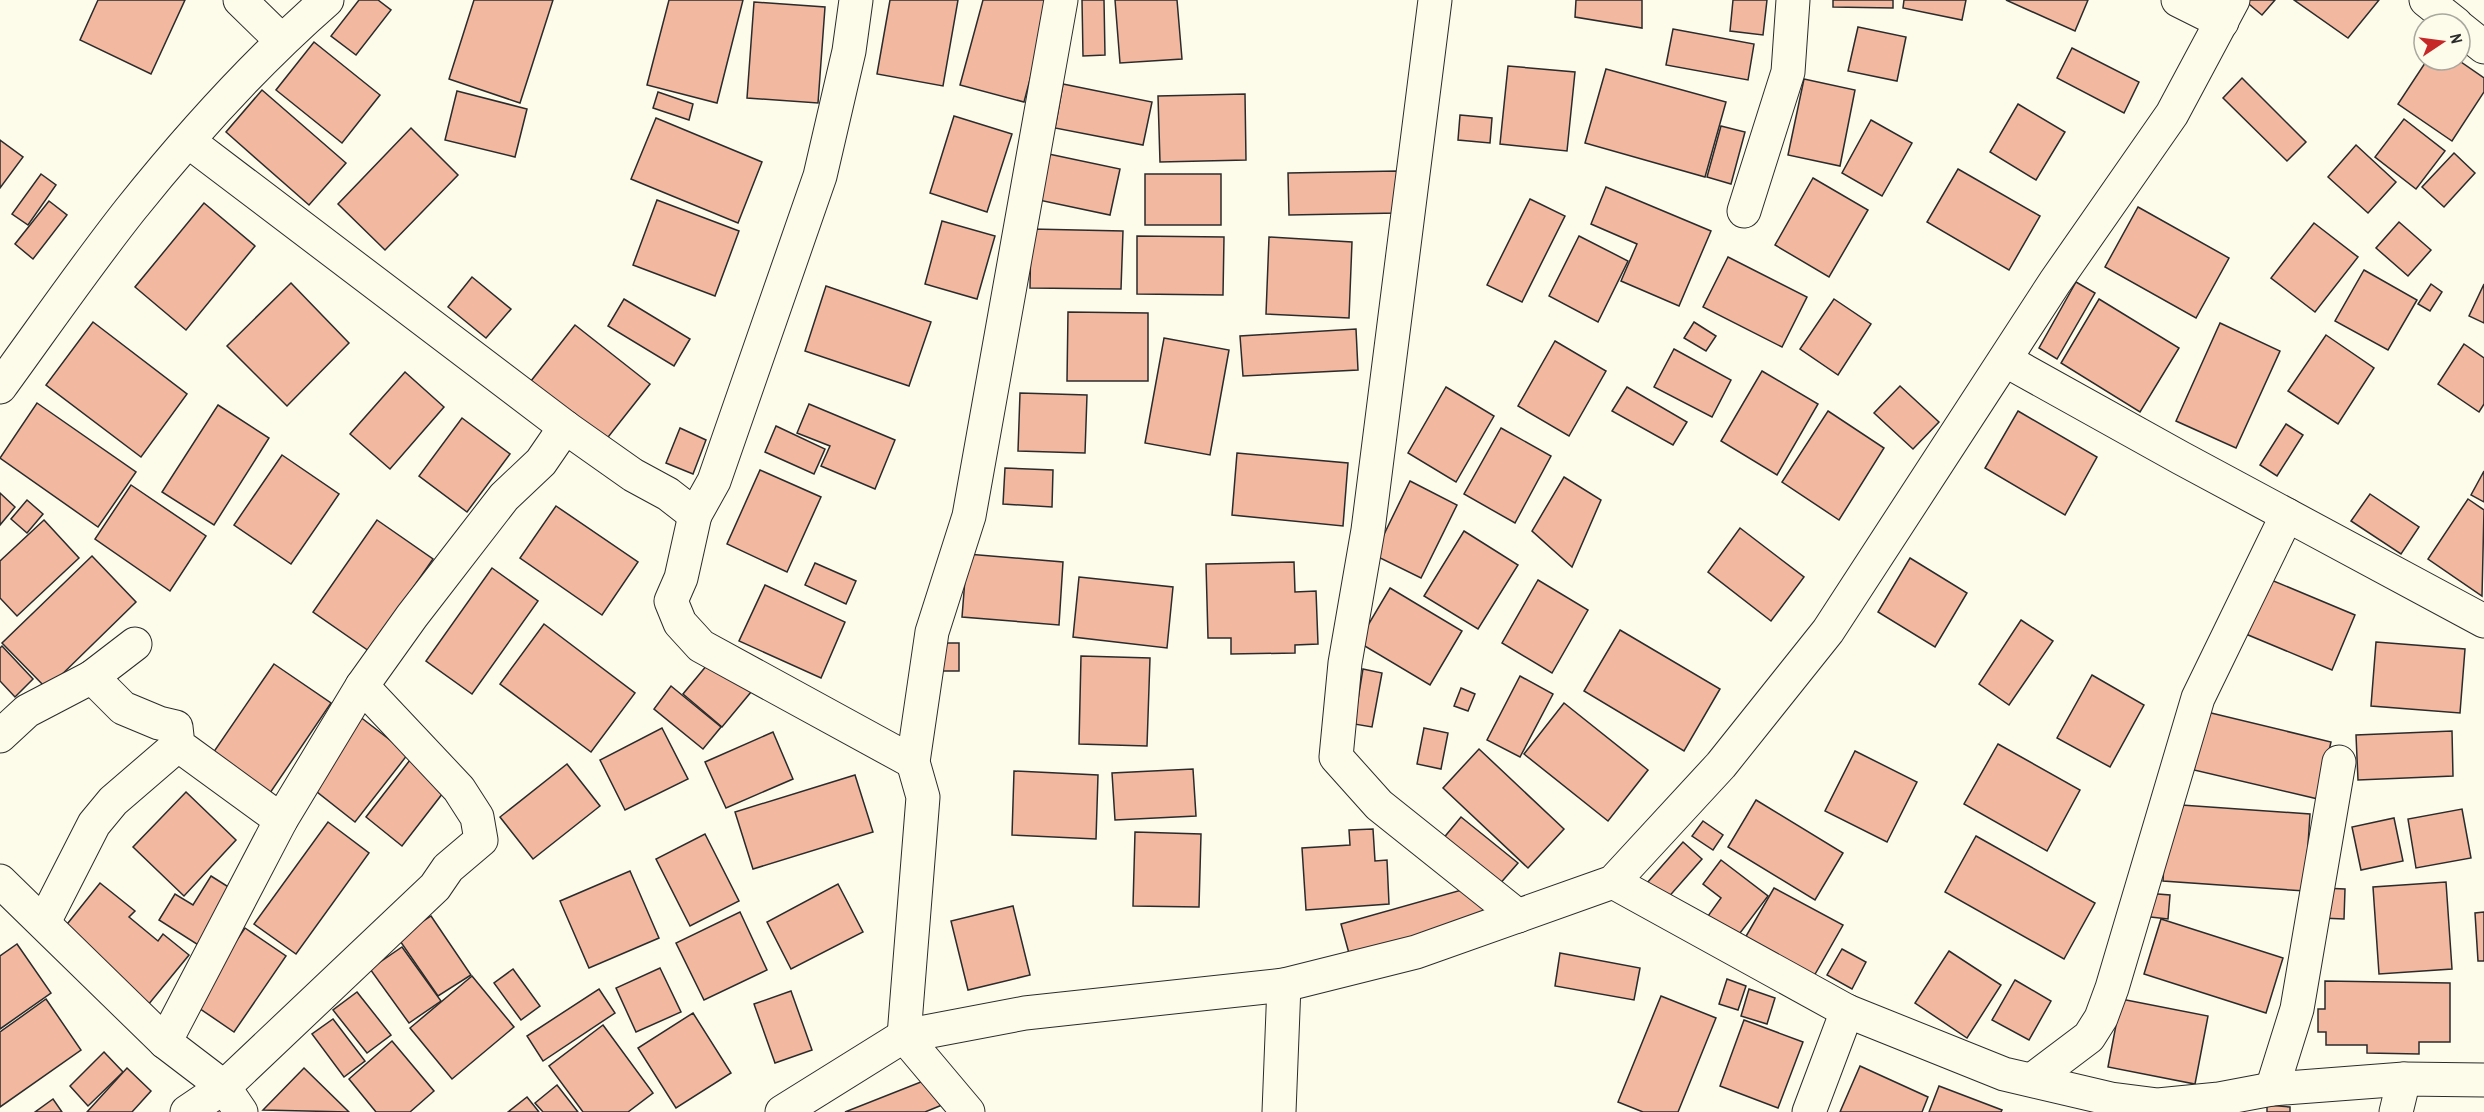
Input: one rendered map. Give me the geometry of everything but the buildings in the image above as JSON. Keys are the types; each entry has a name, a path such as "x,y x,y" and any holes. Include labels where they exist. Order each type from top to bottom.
{"street":[{"path":"240,0 281,40"},
{"path":"0,387 130,211 188,141 281,40 327,0"},
{"path":"856,0 849,51 820,176 714,482 695,515 681,578 671,601 680,623 701,646 913,762"},
{"path":"968,1112 904,1036 922,797 913,762 932,632 969,516 1061,0"},
{"path":"1435,0 1368,530 1345,663 1336,757 1379,805 1518,916"},
{"path":"1744,211 1788,72 1793,0"},
{"path":"782,1112 904,1036 1025,1013 1284,985 1416,952 1613,882 1721,765 1828,631 2055,282 2172,114 2227,11 2178,0"},
{"path":"2426,0 2441,12"},
{"path":"2472,38 2484,47"},
{"path":"188,141 565,428 633,475 668,494 695,515"},
{"path":"2005,360 2181,458 2484,621"},
{"path":"165,1042 281,820 362,686 412,616 497,506 541,462 565,428"},
{"path":"2032,1080 2089,1037 2101,1018 2112,988 2198,698 2287,515"},
{"path":"0,736 27,711 92,677 135,644"},
{"path":"92,677 123,708 142,717 176,727 178,745 281,820"},
{"path":"187,1112 232,1099 435,887 448,868 481,840 477,817 459,789 362,686"},
{"path":"44,922 94,824 113,801 178,745"},
{"path":"2272,1089 2297,1009 2339,762"},
{"path":"0,881 165,1042 232,1099"},
{"path":"1613,882 1847,1011 2004,1074 2111,1099 2158,1105 2218,1105 2272,1089 2404,1079 2484,1080"},
{"path":"1279,1112 1284,985"},
{"path":"1809,1112 1847,1011"},
{"path":"2396,1112 2404,1079"}]}
